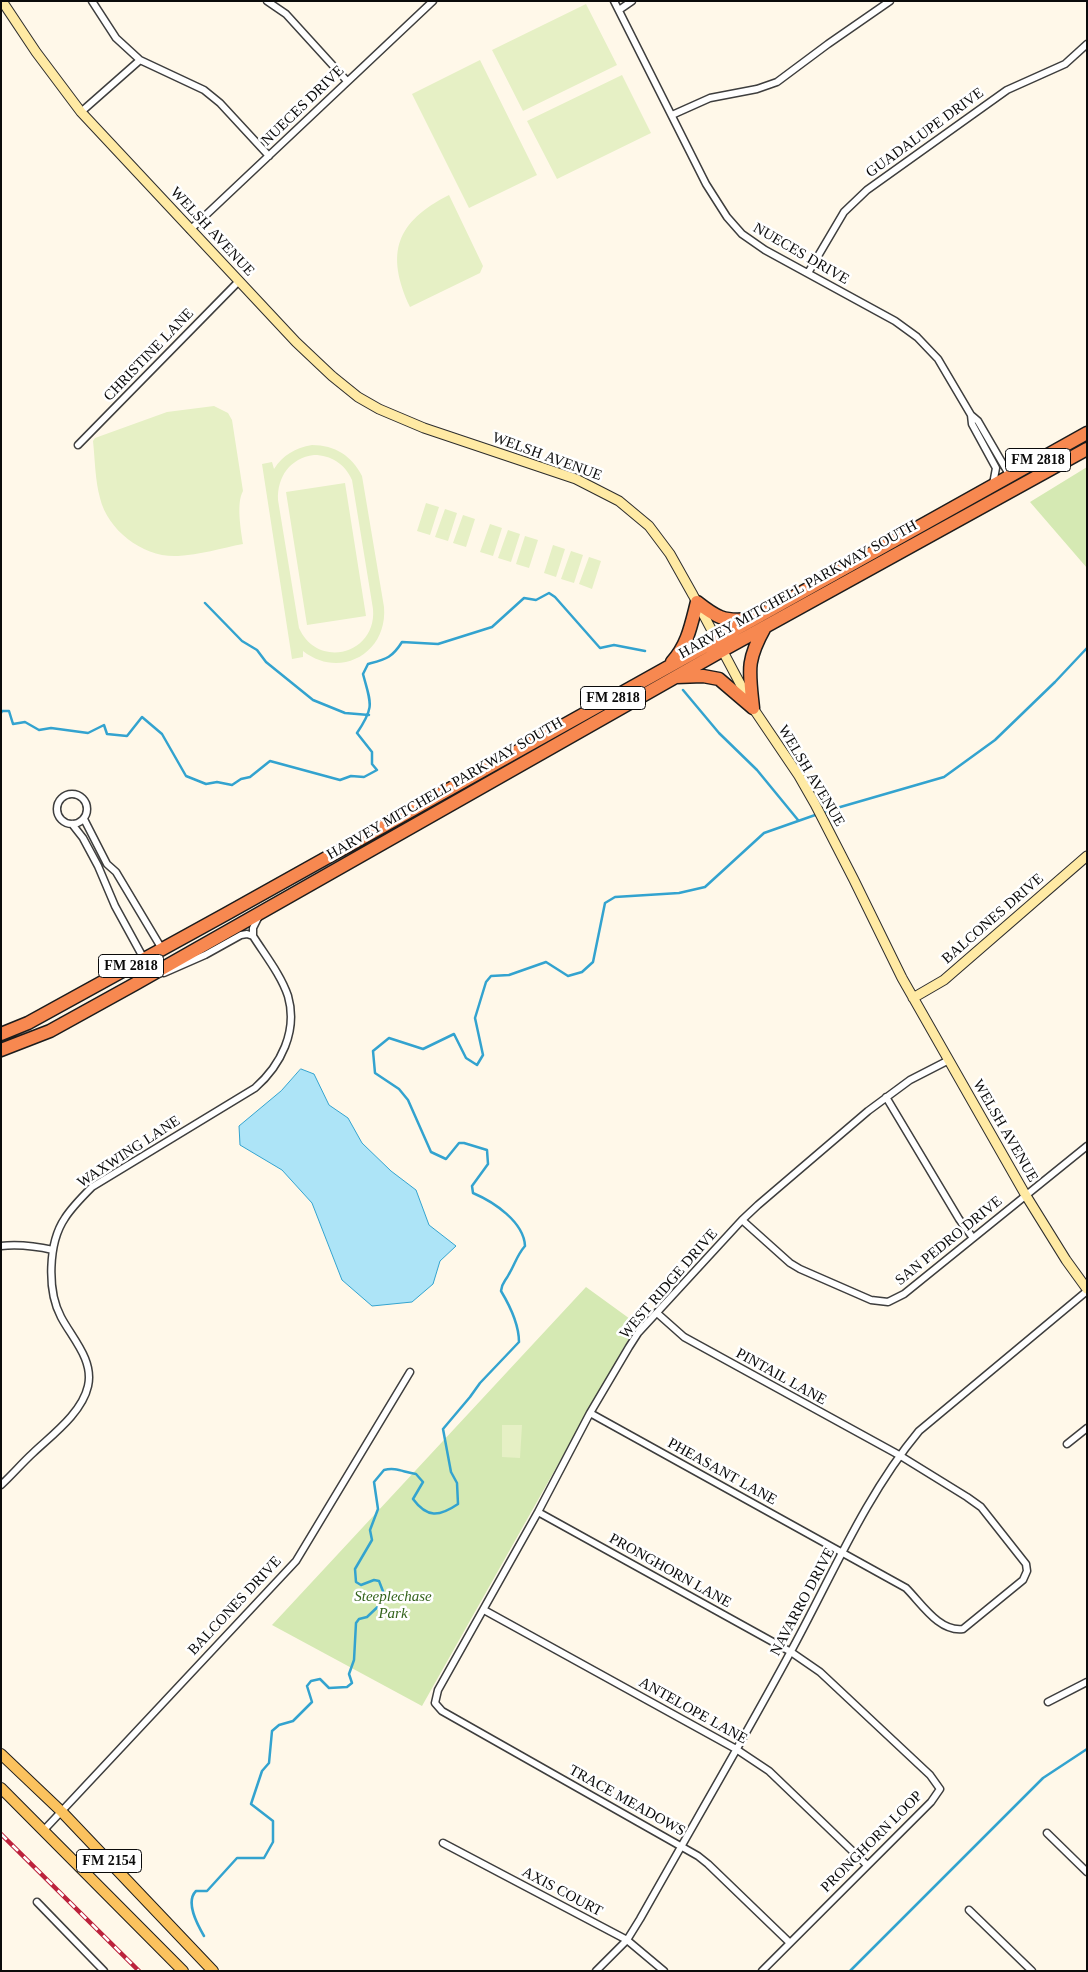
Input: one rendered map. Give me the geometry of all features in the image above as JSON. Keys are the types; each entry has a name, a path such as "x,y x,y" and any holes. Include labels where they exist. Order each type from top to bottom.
{"highway":[{"name":"HARVEY MITCHELL PARKWAY SOUTH","path":"720,645 754,618 1087,433"},
{"name":"HARVEY MITCHELL PARKWAY SOUTH","path":"1,1034 28,1022 720,645 766,626 1087,449"},
{"path":"1002,496 1009,483 1010,476"},
{"path":"753,708 719,680 671,672 687,641 697,602 715,616 727,620 754,618"},
{"path":"753,708 749,669 755,645 766,626"},
{"name":"HARVEY MITCHELL PARKWAY SOUTH","path":"1,1050 50,1031 135,984 260,913 671,672"},
{"path":"1,1054 50,1031"}],"main road":[{"name":"WELSH AVENUE","path":"2,1 36,52 81,112 314,361 343,385 368,403 388,414 576,479 619,502 652,529 670,554 753,708 799,776 815,804 913,998 1025,1194 1087,1290"},
{"name":"BALCONES DRIVE","path":"913,998 944,980 1087,856"},
{"name":"FM 2154","path":"1,1754 62,1812 213,1971"},
{"name":"FM 2154","path":"1,1788 183,1971"}],"street":[{"path":"92,1 116,38 140,60 204,90 220,103 269,156"},
{"path":"268,1 286,14 347,81"},
{"name":"NUECES DRIVE","path":"190,230 434,1"},
{"name":"NUECES DRIVE","path":"614,1 706,184 727,218 756,245 895,321 917,337 938,359 971,415 978,421 1010,476"},
{"path":"620,10 632,1"},
{"path":"672,115 710,98 758,89 777,82 890,1"},
{"name":"GUADALUPE DRIVE","path":"808,274 844,212 867,190 1007,90 1065,64 1087,44"},
{"path":"81,112 140,60"},
{"name":"CHRISTINE LANE","path":"78,445 239,281"},
{"name":"NUECES DRIVE","path":"971,415 972,424 996,468 993,485"},
{"path":"72,824 84,819 88,810 85,802 74,794 65,796 59,803 58,812 62,820 72,824 83,838 98,866 115,906 144,958"},
{"path":"84,819 106,864 116,872 162,949"},
{"path":"135,984 179,968 241,935 253,936 253,928 260,913"},
{"name":"WAXWING LANE","path":"1,1485 78,1408 88,1386 86,1365 80,1347 56,1306 51,1273 53,1250 64,1220 77,1202 92,1187 255,1088 275,1067 286,1047 290,1028 288,996 253,936"},
{"name":"WEST RIDGE DRIVE","path":"435,1703 438,1690 538,1512 590,1413 638,1333 742,1220 886,1097 910,1080 949,1060"},
{"path":"886,1097 959,1219 973,1238"},
{"name":"SAN PEDRO DRIVE","path":"742,1220 790,1263 800,1269 871,1300 888,1302 904,1294 1025,1194 1087,1146"},
{"path":"1,1246 32,1245 53,1250"},
{"name":"NAVARRO DRIVE","path":"596,1971 626,1940 791,1652 843,1553 899,1455 919,1431 1087,1290"},
{"name":"PINTAIL LANE","path":"656,1313 684,1337 899,1455 981,1507 1026,1564 1027,1572 1023,1580 963,1629 953,1630 941,1625 906,1588 843,1553"},
{"name":"BALCONES DRIVE","path":"44,1830 296,1561 410,1372"},
{"name":"PHEASANT LANE","path":"590,1413 843,1553"},
{"path":"1067,1444 1087,1428"},
{"name":"PRONGHORN LANE","path":"538,1512 791,1652"},
{"name":"ANTELOPE LANE","path":"484,1610 736,1749 769,1770 867,1866"},
{"name":"PRONGHORN LOOP","path":"762,1971 931,1802 940,1789 930,1775 820,1672 791,1652"},
{"path":"1048,1702 1087,1682"},
{"name":"TRACE MEADOWS","path":"435,1703 442,1711 681,1846 708,1864 790,1943"},
{"path":"1047,1833 1087,1872"},
{"name":"AXIS COURT","path":"443,1843 626,1940 664,1971"},
{"path":"38,1902 104,1971"},
{"path":"969,1910 1032,1971"}],"green space":[{"path":"586,4 617,65 523,111 492,50"},
{"path":"480,60 537,175 469,208 412,94"},
{"path":"622,75 651,133 557,179 527,121"},
{"path":"449,195 483,266 480,273 410,307 402,288 398,271 397,255 400,241 407,228 417,216 431,205"},
{"path":"214,406 228,413 232,420 243,491 239,510 243,544 178,556 165,555 140,547 119,531 104,510 97,484 93,441 95,438 167,412"},
{"path":"306,446 328,447 342,453 348,457 362,476 384,607 383,623 378,637 370,649 359,657 346,662 332,663 317,659 303,651 303,657 292,659 262,464 272,462 274,469 285,456","holes":["320,455 332,459 341,465 346,469 352,480 373,609 372,624 366,637 356,646 345,651 332,652 319,649 308,641 299,628 278,500 278,492 283,476 292,464 306,457"]},
{"path":"1087,467 1087,568 1030,502"},
{"path":"345,483 366,616 307,625 286,492"},
{"path":"426,503 439,507 430,535 417,531"},
{"path":"445,509 457,513 448,541 435,537"},
{"path":"463,515 475,519 466,547 453,543"},
{"path":"490,524 502,528 493,556 480,552"},
{"path":"508,530 520,534 511,562 498,558"},
{"path":"525,536 538,540 529,568 516,564"},
{"path":"553,545 565,549 556,577 544,573"},
{"path":"571,551 583,555 574,583 561,579"},
{"path":"589,557 601,561 592,589 579,584"},
{"name":"Steeplechase Park","path":"586,1287 637,1324 422,1706 272,1625"},
{"path":"502,1425 522,1425 520,1458 502,1457"}],"water":[{"path":"301,1069 314,1074 329,1105 348,1118 362,1143 391,1171 416,1190 429,1225 456,1246 440,1261 433,1284 412,1302 372,1306 342,1280 312,1203 282,1170 240,1145 239,1126 281,1091"}],"waterway":[{"path":"1,713 2,711 9,711 13,724 25,722 39,730 51,728 88,733 104,725 107,734 127,736 142,717 162,734 186,776 206,784 217,782 232,785 241,779 250,777 270,761 340,780 351,776 364,777 377,770 372,764 372,752 357,733 367,717 370,705 363,674 368,664 388,657 402,642 438,644 492,627 524,598 536,600 549,593 555,597 600,648 614,645 645,651"},
{"path":"205,603 242,641 257,650 266,662 313,700 345,713 369,715"},
{"path":"823,812 944,777 995,740 1087,648"},
{"path":"683,690 719,733 757,770 798,820"},
{"path":"204,1936 193,1913 192,1901 196,1891 207,1891 237,1858 264,1858 273,1842 273,1821 251,1804 262,1771 269,1763 272,1731 279,1725 293,1721 312,1702 307,1686 311,1681 320,1679 329,1688 347,1687 352,1683 349,1674 354,1660 356,1623 359,1619 367,1617 386,1599 379,1581 374,1580 361,1585 356,1582 355,1569 372,1540 370,1530 378,1509 374,1482 384,1470 388,1469 416,1474 423,1482 413,1499 423,1510 434,1514 458,1504 457,1483 451,1472 443,1429 480,1383 519,1342 513,1316 501,1291 503,1284 525,1246 523,1237 514,1221 498,1207 473,1193 472,1186 488,1164 487,1150 459,1143 446,1159 431,1152 408,1100 399,1089 375,1073 373,1051 389,1038 423,1049 454,1034 466,1058 477,1065 483,1055 475,1018 486,982 491,976 509,975 546,962 568,976 582,972 593,962 605,903 615,897 679,893 705,887 764,833 818,814"},
{"path":"850,1971 1043,1778 1087,1749"}],"railway":[{"path":"1,1834 139,1971"}]}
